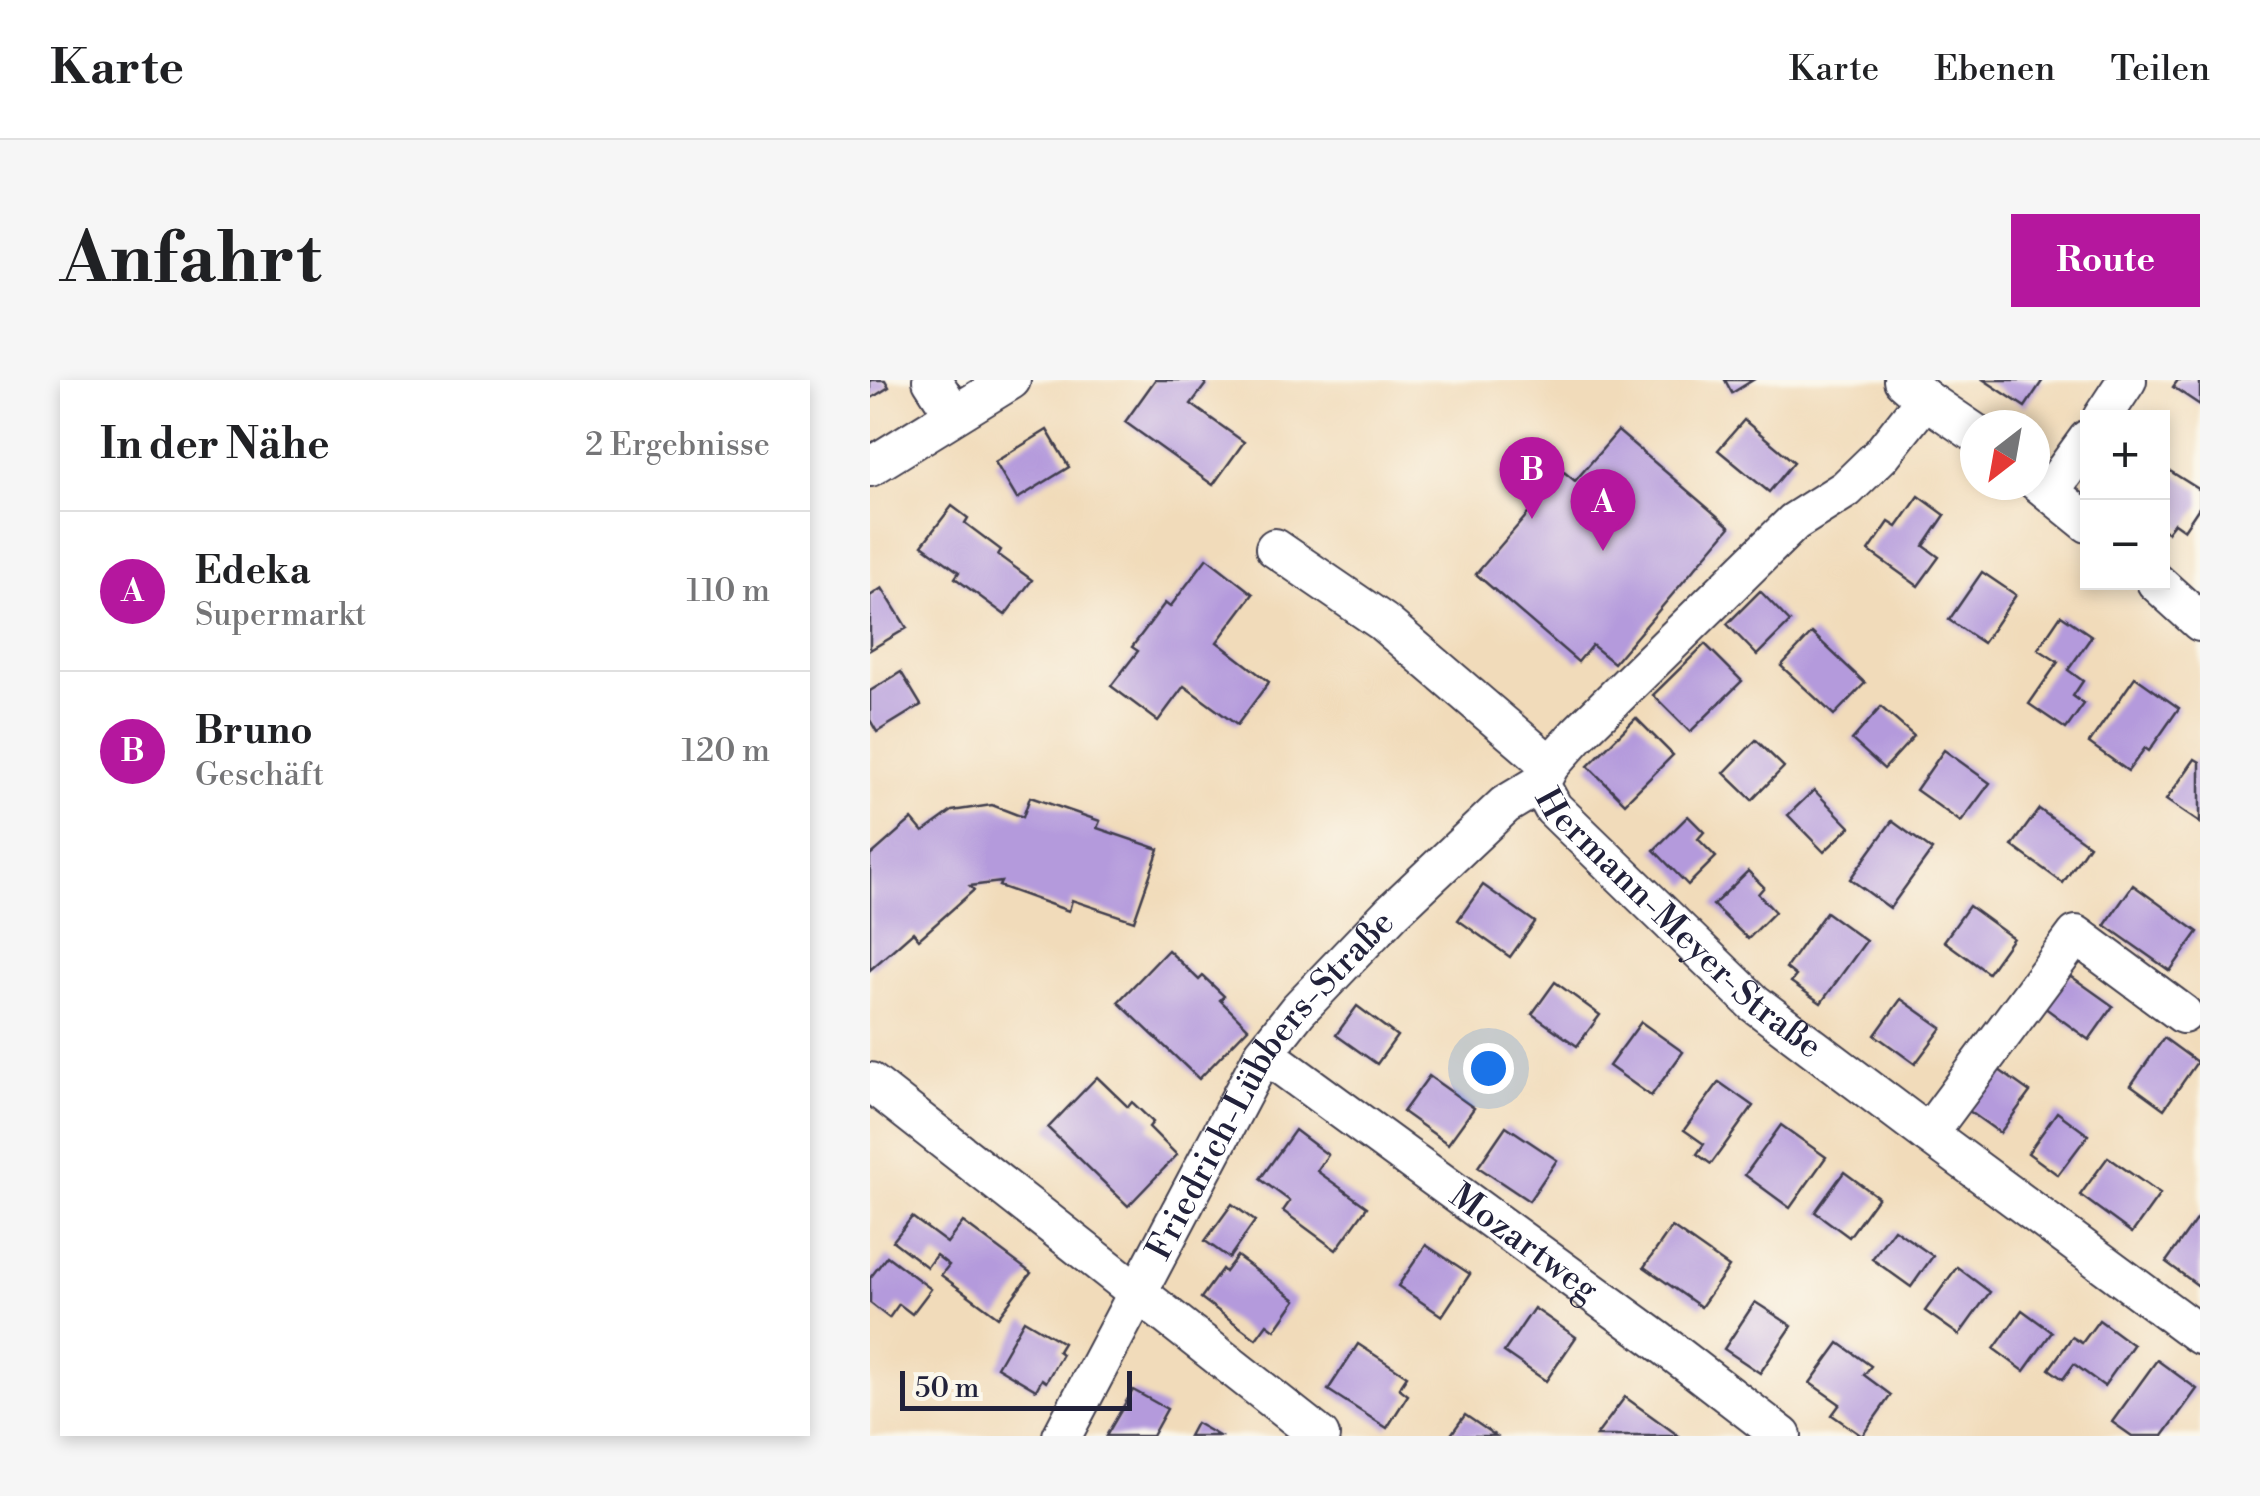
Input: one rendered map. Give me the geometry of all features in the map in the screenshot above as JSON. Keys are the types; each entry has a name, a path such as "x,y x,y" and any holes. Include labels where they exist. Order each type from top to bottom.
{"street":[{"path":"932,380 954,414"},
{"path":"870,468 1011,380"},
{"path":"2107,410 2127,380"},
{"path":"1914,390 1960,422"},
{"name":"Hermann-Meyer-Straße","path":"1914,390 1881,456 1846,490 1794,522 1578,734 1545,774 1554,808 1754,1003 2200,1335"},
{"path":"2050,479 2080,447"},
{"path":"2050,492 2080,516"},
{"path":"1275,548 1383,622 1545,774"},
{"path":"2165,590 2200,622"},
{"name":"Friedrich-Lübbers-Straße","path":"1062,1436 1264,1053 1298,1010 1392,912 1505,805 1545,774"},
{"path":"1928,1134 2076,935 2183,1014"},
{"name":"Mozartweg","path":"1264,1053 1656,1339 1782,1436"},
{"path":"870,1082 1320,1436"}],"building":[{"path":"870,380 885,380 889,387 870,399"},
{"path":"1155,380 1201,380 1206,384 1191,404 1244,442 1213,485 1125,422"},
{"path":"1725,380 1753,380 1732,393"},
{"path":"1984,380 2043,380 2025,407"},
{"path":"2178,380 2200,380 2200,405 2173,387"},
{"path":"1744,420 1794,462 1769,492 1718,450"},
{"path":"1047,430 1069,467 1017,499 995,462"},
{"path":"1618,431 1730,527 1614,663 1592,645 1578,662 1476,574 1564,472 1575,481"},
{"path":"2170,471 2200,490 2200,506 2184,530 2174,523 2170,528"},
{"path":"1919,496 1945,515 1924,546 1939,557 1918,586 1869,551 1889,522 1897,527"},
{"path":"952,506 968,518 965,523 1001,550 998,555 1032,580 1005,615 955,578 959,572 922,545"},
{"path":"1207,558 1253,594 1217,642 1269,682 1237,725 1184,686 1158,721 1111,686 1138,651 1132,647 1165,603 1170,607"},
{"path":"1982,572 2016,595 1983,643 1949,620"},
{"path":"882,588 907,628 870,650 870,596"},
{"path":"1760,591 1790,622 1757,655 1727,624"},
{"path":"2061,615 2092,636 2068,670 2083,681 2073,696 2084,704 2066,729 2029,704 2058,662 2038,649"},
{"path":"1812,633 1865,683 1834,715 1781,666"},
{"path":"1705,644 1742,681 1690,732 1653,695"},
{"path":"901,672 921,705 877,732 870,720 870,691"},
{"path":"2135,677 2179,708 2149,751 2145,748 2128,771 2089,743"},
{"path":"1881,707 1914,736 1884,769 1852,740"},
{"path":"1636,718 1673,755 1625,803 1588,766"},
{"path":"1756,740 1784,767 1752,800 1724,773"},
{"path":"1944,750 1990,783 1961,822 1916,790"},
{"path":"2195,759 2200,762 2200,823 2166,800"},
{"path":"1814,790 1850,827 1824,852 1788,815"},
{"path":"1030,797 1100,821 1097,828 1159,849 1134,921 1072,900 1069,911 999,886 1001,882 970,886 974,890 919,939 913,932 870,970 870,856 912,819 923,832 952,811 992,805 1023,817"},
{"path":"2039,809 2089,845 2063,883 2012,846"},
{"path":"1688,816 1704,832 1698,839 1716,857 1688,885 1654,850"},
{"path":"1892,821 1932,850 1890,908 1850,879"},
{"path":"1748,871 1764,887 1758,894 1775,912 1748,939 1713,905"},
{"path":"1483,885 1535,922 1510,957 1458,920"},
{"path":"2133,885 2198,932 2170,971 2105,925"},
{"path":"1969,906 2013,938 1988,973 1944,941"},
{"path":"1826,912 1866,941 1821,1003 1791,982 1796,976 1786,968"},
{"path":"1168,950 1199,980 1203,976 1224,996 1220,1000 1248,1028 1199,1079 1118,1002"},
{"path":"2068,974 2113,1006 2089,1040 2044,1007"},
{"path":"1555,982 1600,1015 1577,1046 1532,1014"},
{"path":"1901,999 1942,1028 1915,1064 1875,1035"},
{"path":"1357,1006 1397,1036 1377,1064 1336,1035"},
{"path":"1641,1022 1683,1052 1651,1096 1609,1066"},
{"path":"2164,1038 2197,1062 2164,1109 2131,1085"},
{"path":"1999,1070 2030,1092 2000,1133 1969,1111"},
{"path":"1429,1076 1474,1108 1448,1144 1403,1112"},
{"path":"1097,1077 1128,1107 1132,1102 1153,1122 1149,1127 1177,1155 1128,1206 1048,1128"},
{"path":"1719,1082 1753,1106 1711,1164 1697,1154 1704,1144 1684,1130"},
{"path":"2057,1112 2088,1135 2058,1175 2028,1153"},
{"path":"1781,1125 1826,1157 1790,1208 1745,1175"},
{"path":"1506,1126 1557,1160 1529,1201 1478,1167"},
{"path":"1295,1130 1328,1155 1317,1171 1367,1207 1336,1250 1283,1211 1290,1201 1260,1179"},
{"path":"2108,1157 2160,1194 2132,1233 2080,1195"},
{"path":"1844,1172 1878,1197 1849,1237 1815,1212"},
{"path":"1232,1204 1255,1221 1229,1258 1205,1241"},
{"path":"2200,1214 2200,1287 2166,1262"},
{"path":"912,1217 947,1243 963,1222 1031,1273 998,1317 941,1275 949,1265 936,1255 927,1267 893,1241"},
{"path":"1672,1227 1729,1267 1701,1307 1644,1267"},
{"path":"1894,1229 1933,1256 1911,1287 1872,1259"},
{"path":"1426,1245 1470,1274 1442,1316 1398,1286"},
{"path":"887,1256 931,1289 912,1314 899,1304 889,1318 870,1303 870,1278"},
{"path":"1237,1256 1296,1300 1275,1330 1267,1324 1256,1339 1201,1298"},
{"path":"1957,1267 1990,1292 1959,1335 1925,1311"},
{"path":"1755,1302 1792,1326 1760,1373 1724,1349"},
{"path":"1534,1308 1576,1337 1546,1381 1504,1352"},
{"path":"2022,1310 2052,1332 2024,1371 1994,1349"},
{"path":"1024,1320 1063,1343 1058,1351 1062,1354 1046,1382 1042,1379 1036,1390 997,1367"},
{"path":"2099,1320 2133,1345 2104,1386 2074,1364 2063,1379 2049,1369 2072,1337 2082,1343"},
{"path":"1839,1343 1871,1366 1864,1375 1891,1395 1862,1436 1832,1415 1840,1404 1810,1383"},
{"path":"1358,1344 1407,1376 1399,1388 1408,1395 1387,1428 1328,1390"},
{"path":"2157,1360 2197,1389 2163,1436 2132,1436 2112,1422"},
{"path":"1133,1390 1167,1409 1152,1436 1106,1436"},
{"path":"1625,1397 1679,1436 1596,1436"},
{"path":"1465,1415 1496,1436 1450,1436"},
{"path":"1196,1423 1219,1436 1189,1436"}],"place":[{"name":"Bruno","path":"1532,519"},
{"name":"Edeka","path":"1603,551"}]}
